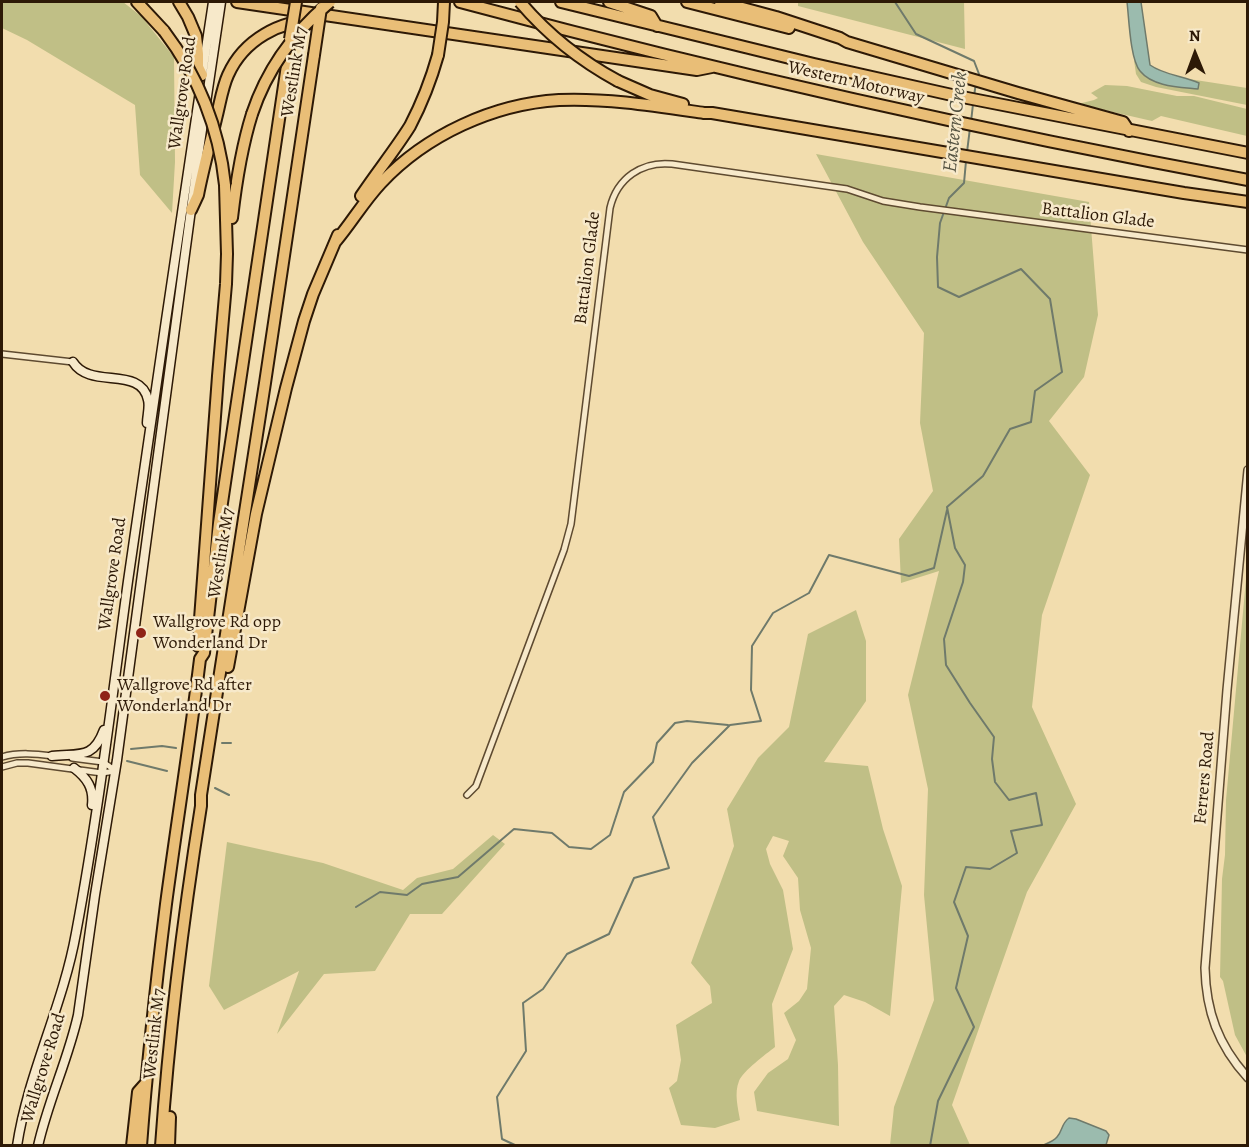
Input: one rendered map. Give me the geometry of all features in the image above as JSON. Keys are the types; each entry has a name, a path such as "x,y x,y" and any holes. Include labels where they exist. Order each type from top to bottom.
{"highway":[{"path":"137,2 164,31 184,60 207,106 222,160 227,254"},
{"path":"180,2 196,36 198,67 202,75"},
{"path":"237,2 698,70 715,67"},
{"name":"Westlink M7","path":"141,1146 138,1125 146,1083 166,902 200,659 204,653 219,523 296,2"},
{"name":"Westlink M7","path":"161,1146 166,1127 165,1104 187,898 201,795 322,2"},
{"path":"200,659 197,652 227,254 238,169 252,114 263,86 282,52 304,26 330,2"},
{"path":"201,806 207,796 256,514 286,388 313,294 340,230 421,105 438,55 444,2"},
{"name":"Western Motorway","path":"460,2 575,33 946,121 1248,180"},
{"path":"520,2 544,29 597,69 650,96 705,109 712,113"},
{"name":"Western Motorway","path":"561,2 952,95 1248,153"},
{"path":"609,2 651,16 657,26"},
{"path":"687,2 847,42"},
{"path":"720,2 776,17 847,42 1018,93 1123,122 1130,131"},
{"path":"191,210 198,195 224,86 235,61 251,44 276,28 292,22 318,19 328,15"},
{"path":"336,241 373,191 405,161 451,130 493,113 543,102 574,100 611,101 712,113 1248,202"},
{"path":"132,1146 138,1125"},
{"path":"166,1127 169,1146"}],"main road":[{"name":"Wallgrove Road","path":"17,1146 26,1104 68,971 76,935 104,762 213,2"},
{"name":"Wallgrove Road","path":"38,1146 50,1102 74,1035 78,1015 116,771 221,2"},
{"path":"73,362 79,371 85,374 131,381 144,390 148,400 145,472"},
{"path":"141,498 152,500"},
{"path":"52,756 79,754 91,750 101,740 110,716"},
{"path":"74,768 84,777 92,791 89,854"}],"street":[{"name":"Battalion Glade","path":"467,795 476,786 485,763 564,550 571,524 610,208 614,195 630,175 654,164 666,164 847,189 883,201 920,207 1248,250"},
{"path":"2,354 73,362"},
{"name":"Ferrers Road","path":"1248,470 1229,667 1205,968 1208,1005 1215,1029 1233,1060 1248,1078"},
{"path":"2,757 20,754 104,762 116,771"},
{"path":"2,767 16,763 28,763 102,772 116,771"}],"shaded area":[{"path":"2,2 123,2 141,16 174,57 175,162 172,213 140,175 135,105 27,40 2,28"},
{"path":"798,2 964,2 965,49 798,6"},
{"path":"1127,2 1141,2 1150,65 1161,71 1199,83 1198,89 1159,83 1140,71 1132,48"},
{"path":"1134,60 1140,72 1199,83 1189,79 1247,88 1247,105 1141,82 1136,74"},
{"path":"1105,85 1127,86 1177,96 1194,96 1247,109 1247,136 1161,116 1152,121 1078,104 1098,98 1091,93"},
{"path":"816,154 1089,202 1098,315 1084,377 1049,421 1090,475 1042,615 1032,707 1076,804 1027,892 952,1105 970,1145 890,1145 894,1107 934,1000 924,895 928,789 908,695 939,571 901,583 899,539 933,491 920,423 924,333 863,242"},
{"path":"1247,568 1247,1057 1235,1035 1223,981 1220,977 1226,800"},
{"path":"856,610 866,641 866,701 824,762 868,766 883,829 902,886 890,1016 865,1002 844,995 834,1006 839,1126 757,1111 754,1092 768,1073 788,1059 796,1040 784,1013 799,1001 807,989 811,948 800,910 798,878 783,856 789,841 773,836 766,849 770,864 783,890 793,949 772,1004 775,1047 750,1068 739,1081 737,1106 740,1120 715,1128 681,1125 669,1088 677,1081 681,1060 676,1025 712,1003 710,986 691,963 734,846 727,809 758,758 789,727 808,634"},
{"path":"493,835 505,844 442,914 410,914 375,971 324,974 277,1034 299,971 224,1010 209,986 227,842 323,863 403,890 417,878 453,869"},
{"path":"1069,1118 1106,1131 1109,1135 1106,1145 1043,1145 1056,1138"}],"waterway":[{"name":"Eastern Creek","path":"895,2 916,34 974,61 979,74 977,78"},
{"name":"Eastern Creek","path":"974,96 976,83"},
{"name":"Eastern Creek","path":"971,122 973,104"},
{"name":"Eastern Creek","path":"967,152 970,128"},
{"name":"Eastern Creek","path":"930,1146 938,1101 974,1027 956,988 968,936 954,902 966,867 990,869 1017,853 1011,831 1042,825 1036,793 1009,800 995,782 992,759 994,737 946,665 944,639 963,582 965,565 955,548 947,507 983,476 1010,429 1031,422 1035,391 1062,372 1050,299 1021,269 959,297 938,287 937,257 940,223 949,198 964,183 966,161"},
{"path":"517,1146 502,1139 497,1097 526,1051 523,1003 543,989 567,954 609,934 634,878 669,868 653,817 692,763 730,725 761,721 751,690 752,646 773,613 809,593 829,555 909,576 934,568 947,510"},
{"path":"356,907 380,892 407,895 422,884 458,877 514,829 552,833 569,847 591,849 610,835 624,792 653,762 657,743 675,723 687,721 728,725"},
{"path":"222,743 231,743"},
{"path":"131,749 162,746 176,748"},
{"path":"127,761 167,771"},
{"path":"215,788 229,795"}],"place":[{"name":"Wallgrove Rd opp Wonderland Dr","path":"141,633"},
{"name":"Wallgrove Rd after Wonderland Dr","path":"105,696"}]}
